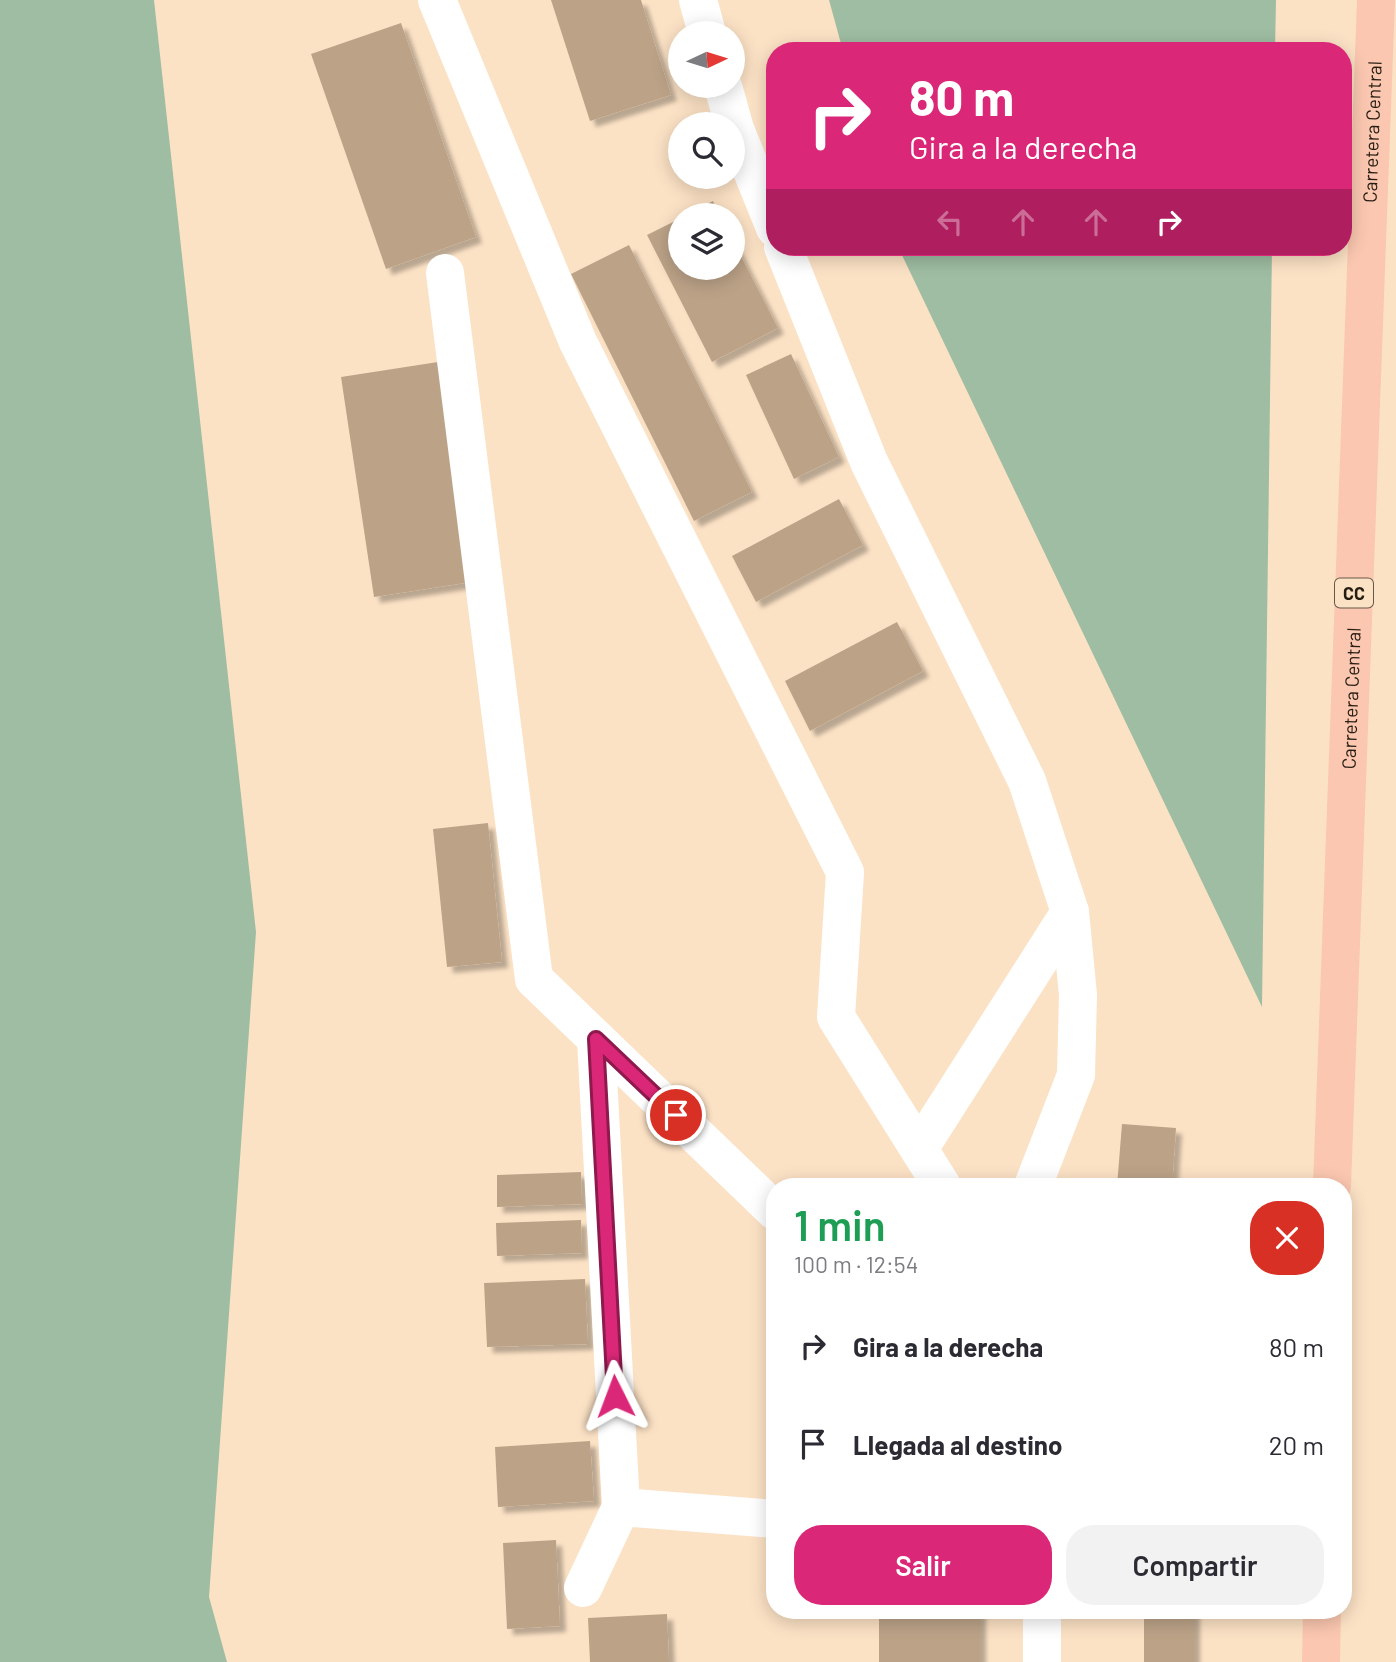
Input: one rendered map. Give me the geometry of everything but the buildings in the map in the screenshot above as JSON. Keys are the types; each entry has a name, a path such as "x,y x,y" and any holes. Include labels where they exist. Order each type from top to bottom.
{"main road":[{"name":"Carretera Central","path":"1332,1178 1385,37 1376,0"},
{"path":"1321,1662 1322,1619"}],"lane":[{"path":"437,0 578,342 845,872 836,1017 937,1178"},
{"path":"698,0 704,21"},
{"path":"726,98 735,129 766,206"},
{"path":"787,256 869,462 1027,781 1070,912 1078,995 1076,1075 1036,1178"},
{"path":"445,273 534,979 766,1202"},
{"path":"919,1149 1070,912"},
{"path":"583,1588 621,1507 596,1039"},
{"path":"621,1507 766,1518"},
{"path":"1042,1619 1042,1662"}],"green space":[{"path":"0,0 154,0 256,932 209,1597 227,1662 0,1662"},
{"path":"829,0 1276,0 1275,42 841,42"},
{"path":"902,256 1272,256 1262,1007"}],"route":[{"path":"615,1396 596,1039 676,1115"}]}
